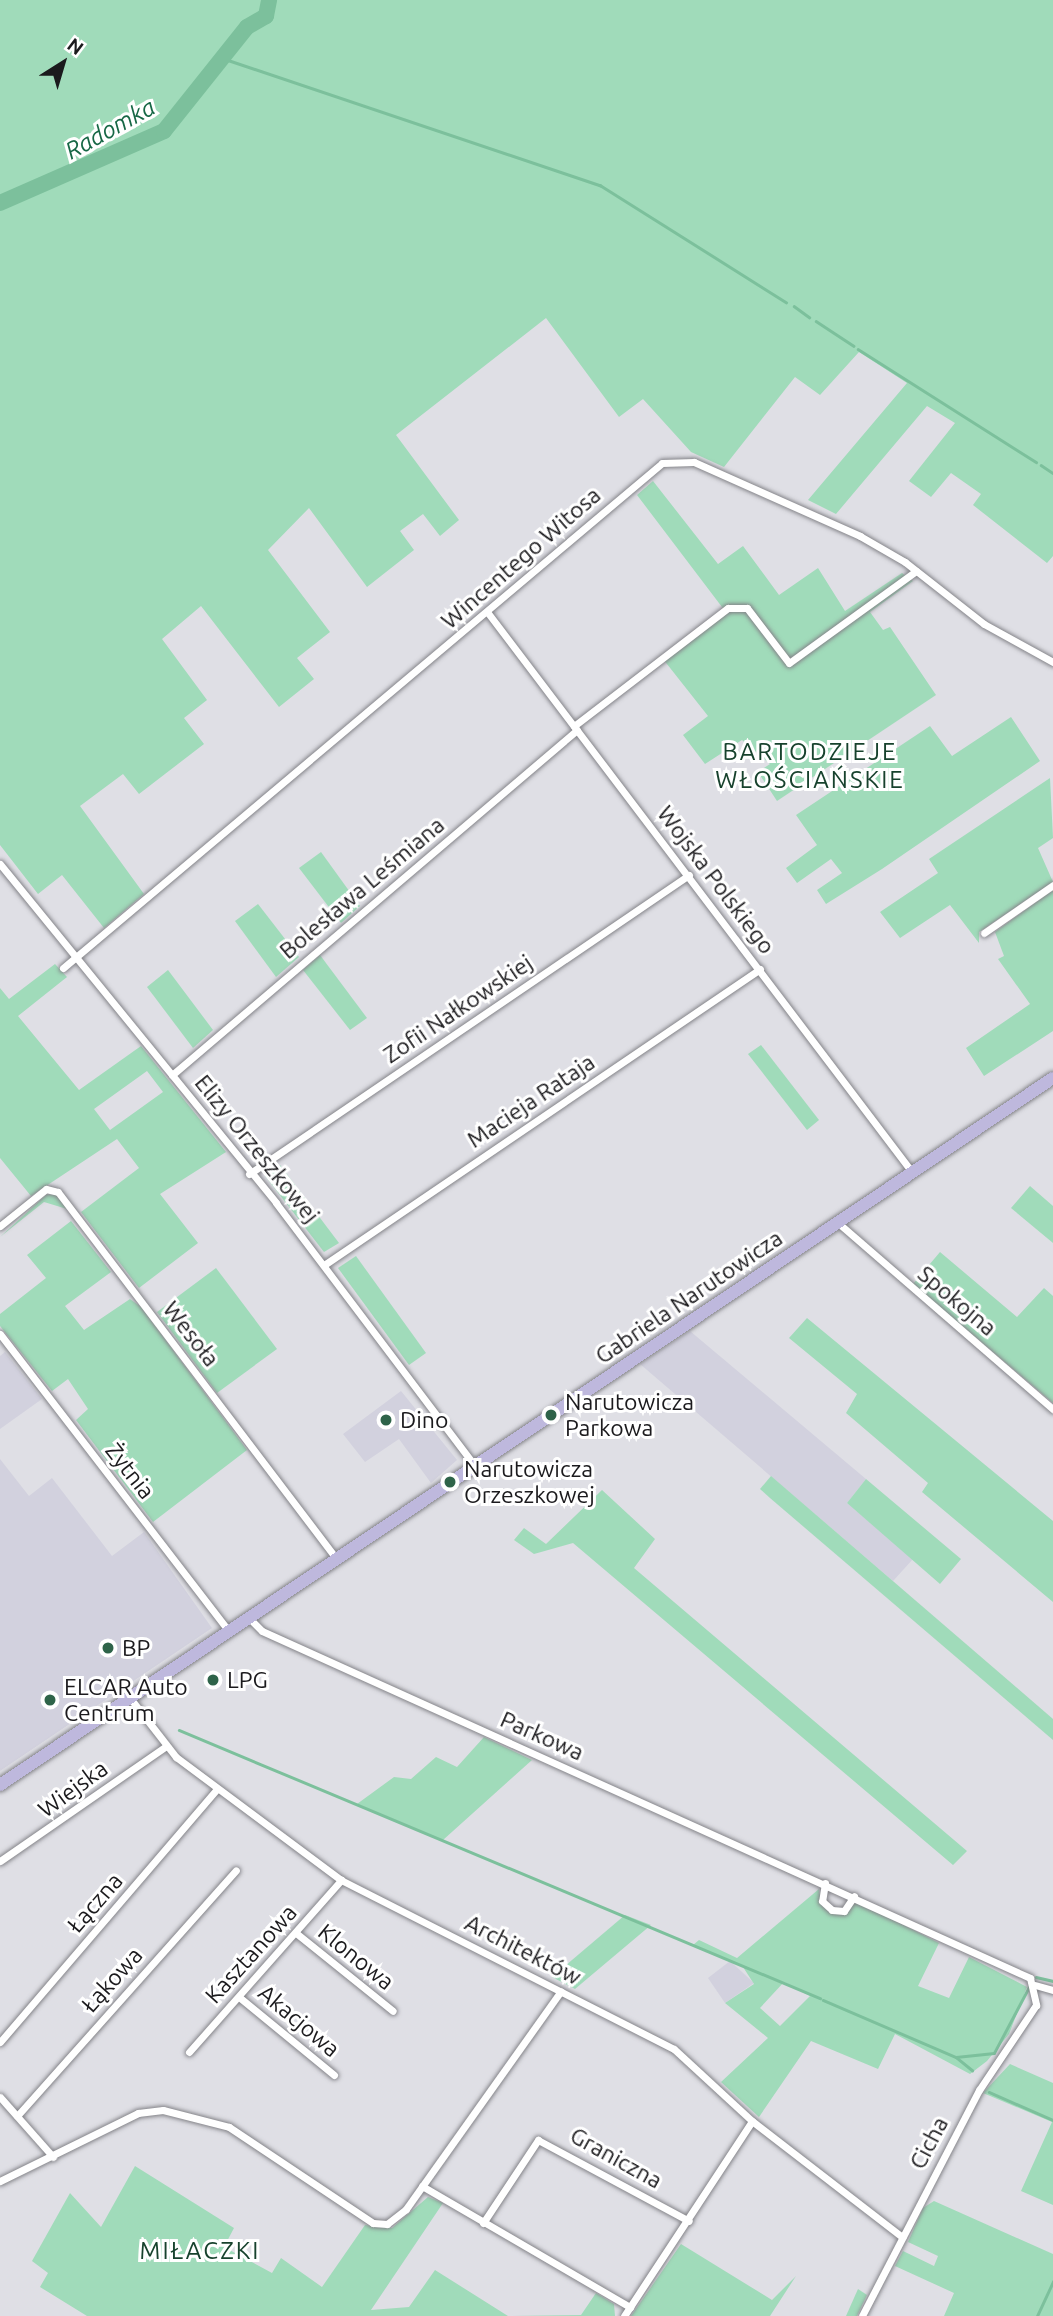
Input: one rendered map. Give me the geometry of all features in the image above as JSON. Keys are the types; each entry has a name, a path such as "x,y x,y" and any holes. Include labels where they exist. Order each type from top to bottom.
{"main road":[{"name":"Gabriela Narutowicza","path":"0,1786 1053,1078"}],"street":[{"name":"Wincentego Witosa","path":"63,968 488,613 662,463 676,458 860,536 916,571 984,624 1053,662"},
{"name":"Bolesława Leśmiana","path":"172,1075 575,728 728,608 747,608 789,663 916,571"},
{"name":"Wojska Polskiego","path":"488,613 912,1172"},
{"name":"Elizy Orzeszkowej","path":"0,864 324,1265 475,1466"},
{"name":"Zofii Nałkowskiej","path":"249,1174 689,875"},
{"path":"984,933 1053,885"},
{"name":"Macieja Rataja","path":"324,1265 760,969"},
{"name":"Wesoła","path":"0,1226 46,1189 58,1192 336,1558"},
{"name":"Spokojna","path":"837,1222 1053,1409"},
{"name":"Żytnia","path":"0,1334 229,1631"},
{"name":"Parkowa","path":"249,1618 262,1631 854,1895 1035,1985 1053,1990"},
{"name":"Architektów","path":"130,1698 166,1746 217,1789 341,1880 674,2049 752,2121 902,2237"},
{"name":"Wiejska","path":"0,1861 166,1746"},
{"name":"Łączna","path":"0,2042 217,1789"},
{"name":"Łąkowa","path":"17,2116 236,1870"},
{"name":"Kasztanowa","path":"189,2052 341,1880"},
{"path":"825,1883 822,1901 832,1910 844,1911 854,1895"},
{"name":"Klonowa","path":"296,1933 393,2011"},
{"name":"Cicha","path":"862,2316 902,2237 1037,1994 1035,1985"},
{"path":"0,2181 138,2113 163,2110 229,2127 373,2223 387,2224 422,2186 561,1991"},
{"name":"Akacjowa","path":"239,1997 334,2075"},
{"path":"0,2097 53,2157"},
{"path":"624,2316 689,2221 752,2121"},
{"name":"Graniczna","path":"483,2223 538,2140 689,2221"},
{"path":"422,2186 630,2307"}],"shaded area":[{"path":"690,1331 866,1479 847,1503 913,1559 893,1581 640,1364"},
{"path":"5,1352 42,1399 0,1429 0,1356"},
{"path":"401,1391 457,1460 431,1483 399,1439 365,1462 343,1434"},
{"path":"0,1459 29,1496 52,1478 112,1556 144,1532 212,1628 0,1771"},
{"path":"730,1961 754,1983 725,2003 708,1978"}],"green space":[{"path":"0,0 1053,0 1053,556 1047,563 973,505 981,494 951,473 931,497 909,481 955,423 927,406 836,514 808,500 907,383 859,352 820,395 795,377 724,467 691,452 643,399 619,417 546,318 396,435 459,520 440,536 423,514 400,531 414,550 367,587 309,508 268,550 330,632 297,658 314,679 279,707 201,606 162,639 207,700 184,718 204,744 139,794 123,774 80,806 144,894 104,928 62,875 38,894 0,845"},
{"path":"653,481 718,564 743,546 779,595 818,568 845,611 902,573 913,581 870,612 883,630 890,627 936,695 777,801 758,772 770,764 742,740 705,764 683,735 708,716 663,659 725,611 637,495"},
{"path":"1011,717 1040,761 882,869 826,904 817,890 842,873 831,859 797,883 786,868 817,845 796,815 930,726 952,756"},
{"path":"1050,778 1053,838 1038,848 1053,882 979,932 979,943 950,905 900,938 880,912 938,873 929,859"},
{"path":"321,852 360,906 341,923 299,868"},
{"path":"1053,890 1053,1031 984,1076 966,1048 1030,1004 998,959 1004,956 995,932"},
{"path":"258,904 299,957 276,977 235,921"},
{"path":"320,955 367,1018 350,1030 303,970"},
{"path":"55,964 67,977 18,1016 79,1090 141,1046 226,1152 160,1194 198,1243 139,1288 81,1212 139,1168 117,1139 31,1196 0,1158 0,988 9,999","holes":["147,1071 163,1092 110,1130 94,1109"]},
{"path":"168,970 213,1030 193,1048 147,987"},
{"path":"761,1045 819,1120 807,1130 748,1054"},
{"path":"280,1165 339,1243 324,1252 265,1176"},
{"path":"1030,1186 1053,1206 1053,1243 1011,1208"},
{"path":"55,1194 67,1209 44,1202 0,1237 46,1195"},
{"path":"71,1221 111,1272 65,1306 84,1330 130,1299 141,1307 247,1450 153,1522 76,1420 88,1409 68,1379 52,1391 0,1326 0,1314 46,1278 27,1255"},
{"path":"940,1252 1017,1317 1044,1288 1053,1296 1053,1403 913,1284"},
{"path":"356,1256 426,1353 409,1365 338,1268"},
{"path":"216,1268 277,1349 217,1393 157,1312"},
{"path":"807,1318 1053,1521 1053,1602 922,1492 928,1483 846,1413 857,1394 789,1338"},
{"path":"771,1476 1053,1719 1053,1740 760,1489"},
{"path":"866,1479 961,1559 940,1584 847,1503"},
{"path":"602,1490 655,1539 634,1568 967,1851 953,1865 573,1543 534,1554 514,1540 524,1528 546,1544"},
{"path":"484,1737 532,1760 443,1840 357,1804 394,1777 411,1779 436,1757 457,1767"},
{"path":"819,1889 821,1904 833,1914 858,1902 939,1943 918,1986 949,1998 969,1957 1027,1987 1009,2034 987,2061 970,2074 895,2034 878,2069 811,2041 759,2117 721,2082 768,2038 725,2003 754,1984 743,1967 693,1945 699,1940 737,1958","holes":["784,1982 810,1996 780,2026 760,2008"]},
{"path":"625,1915 651,1925 575,1989 552,1977"},
{"path":"1010,2064 1053,2083 1053,2205 1021,2191 1052,2122 983,2093"},
{"path":"135,2166 234,2228 224,2247 272,2273 281,2258 322,2287 365,2225 392,2228 428,2197 443,2203 371,2310 409,2307 435,2270 508,2316 87,2316 40,2287 48,2273 32,2261 70,2193 101,2227"},
{"path":"934,2201 1053,2254 1053,2316 944,2316 954,2293 895,2266 903,2251 934,2266 938,2256 908,2242 923,2208"},
{"path":"681,2244 772,2300 796,2276 770,2316 631,2316"},
{"path":"858,2289 867,2295 857,2316 846,2316"},
{"path":"596,2293 614,2304 615,2316 511,2316 581,2315"}],"waterway":[{"name":"Radomka","path":"0,203 164,131 247,27 266,16 269,0"},
{"path":"225,59 600,185 786,302"},
{"path":"794,306 809,317"},
{"path":"816,321 854,346"},
{"path":"858,349 1036,462"},
{"path":"1041,465 1053,473"},
{"path":"179,1730 820,1998"},
{"path":"1036,1977 1053,1981"},
{"path":"823,2000 956,2057 994,2053 1029,1987"},
{"path":"956,2057 972,2070"},
{"path":"989,2092 1053,2120"},
{"path":"1037,2316 1053,2282"}],"place":[{"name":"Narutowicza Parkowa","path":"551,1415"},
{"name":"Dino","path":"386,1420"},
{"name":"Narutowicza Orzeszkowej","path":"450,1482"},
{"name":"BP","path":"108,1648"},
{"name":"LPG","path":"213,1680"},
{"name":"ELCAR Auto Centrum","path":"50,1700"}],"district":[{"name":"BARTODZIEJE WŁOŚCIAŃSKIE","path":"810,766"},
{"name":"MIŁACZKI","path":"200,2251"}]}
